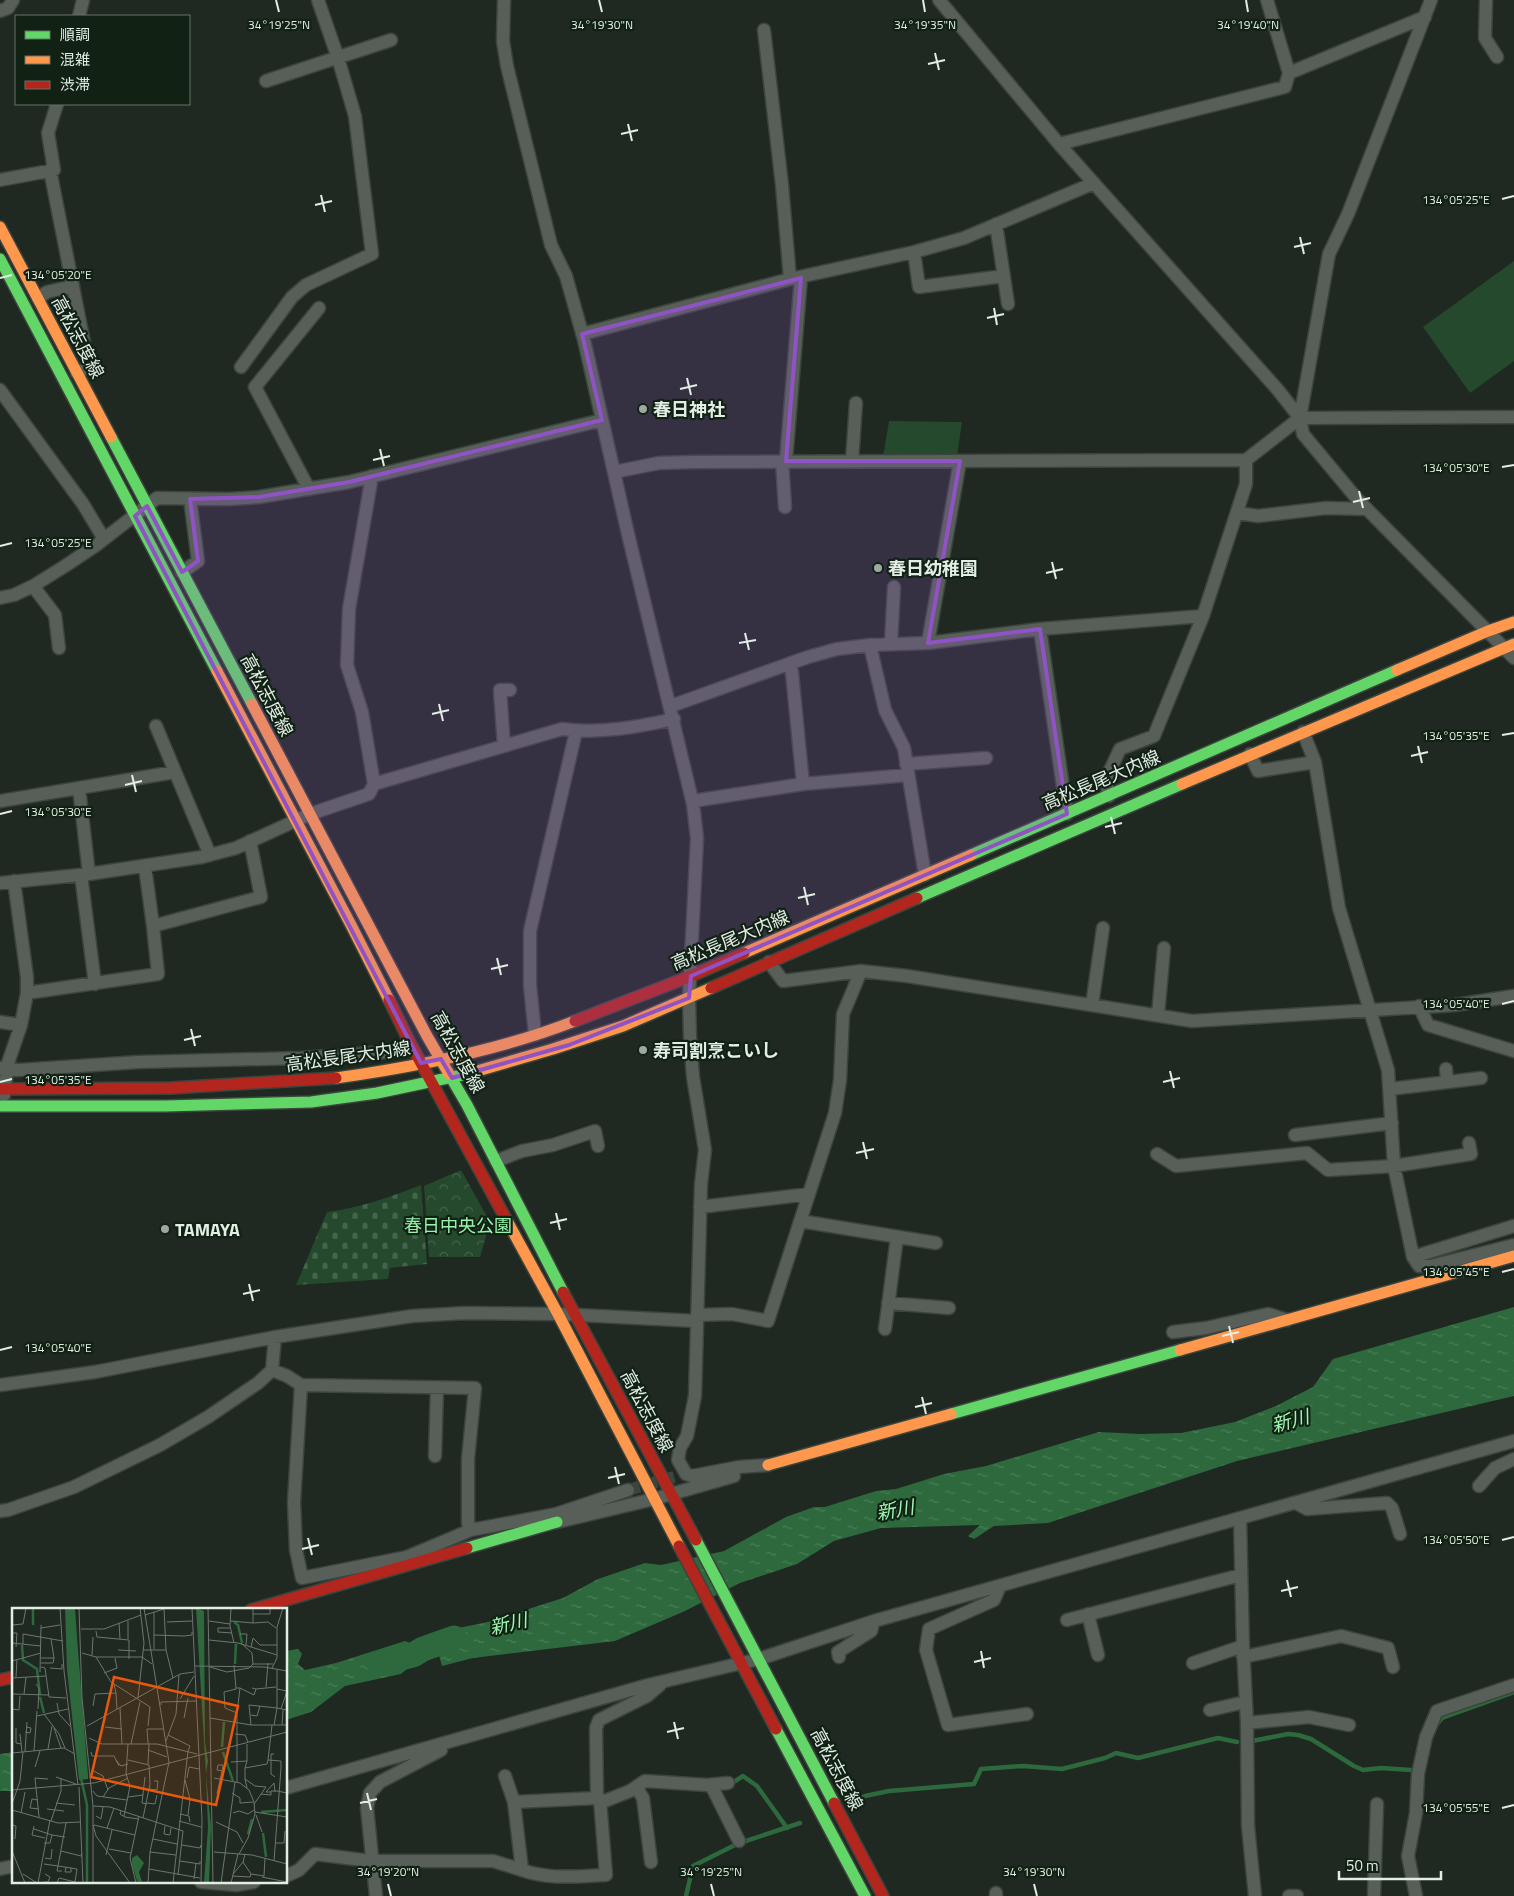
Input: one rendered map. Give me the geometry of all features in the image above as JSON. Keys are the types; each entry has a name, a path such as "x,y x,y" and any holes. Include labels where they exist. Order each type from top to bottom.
{"main road":[{"name":"高松志度線","path":"0,227 884,1896"},
{"name":"高松志度線","path":"0,259 351,925 431,1082 558,1314 865,1896"},
{"name":"高松長尾大内線","path":"2,1089 171,1088 322,1080 361,1075 493,1048 593,1015 691,976 1488,631 1514,622"},
{"name":"高松長尾大内線","path":"1,1106 285,1104 339,1099 496,1068 623,1026 1250,754 1509,646"},
{"path":"768,1465 1514,1256"},
{"path":"258,1608 556,1518"}],"street":[{"path":"0,11 8,8 13,0"},
{"path":"79,15 83,0"},
{"path":"240,366 292,297 306,285 372,254 355,116 318,0"},
{"path":"504,0 503,41 507,66 550,245 566,276 582,334 693,802 697,838 689,998 693,1077 705,1150 700,1207 695,1396 688,1436 678,1455 678,1460 683,1475 692,1476 739,1467 768,1465"},
{"path":"939,0 1059,144 1278,390 1300,418"},
{"path":"1059,144 1285,87 1289,73 1267,0"},
{"path":"1432,0 1348,214 1329,254 1300,418 1303,434 1366,508 1488,631 1509,646 1514,658"},
{"path":"1486,0 1485,38 1497,57"},
{"path":"1289,73 1426,17"},
{"path":"764,30 782,185 796,278 784,461 785,506"},
{"path":"266,82 391,40"},
{"path":"0,180 54,170 48,133 56,105"},
{"path":"50,170 88,363 87,368 77,373"},
{"path":"582,334 796,278 914,252 964,238 1094,183"},
{"path":"996,224 1008,304"},
{"path":"914,252 919,287 1004,276"},
{"path":"38,298 47,292 73,286"},
{"path":"308,489 255,387 319,308"},
{"path":"0,390 83,504 104,539"},
{"path":"852,461 856,403"},
{"path":"614,472 659,463 1246,460 1300,418 1514,417"},
{"path":"0,598 14,595 33,586 104,539 157,498 258,497 308,489 372,476 602,420"},
{"path":"1109,796 1106,779 1120,748 1154,736 1204,616 1246,484 1246,460"},
{"path":"928,643 960,461"},
{"path":"0,883 145,867 210,855 236,848 295,820 369,794 374,784 362,712 347,665 349,609 372,476"},
{"path":"182,572 198,561 190,499"},
{"path":"1237,513 1258,516 1326,508 1366,508"},
{"path":"33,586 55,615 59,648"},
{"path":"891,643 894,587"},
{"path":"374,784 562,729 576,731 631,728 672,713 791,663 837,649 891,643 928,643 1040,629 1204,616"},
{"path":"1040,629 1067,814"},
{"path":"870,645 885,710 904,748 925,875"},
{"path":"791,663 803,784"},
{"path":"504,746 500,690 510,690"},
{"path":"156,726 210,855"},
{"path":"535,1035 530,985 530,931 576,731"},
{"path":"1303,732 1315,762 1339,908 1388,1070 1394,1166 1413,1257 1419,1266 1431,1266 1514,1245"},
{"path":"1250,754 1258,771 1315,762"},
{"path":"693,802 986,758"},
{"path":"0,801 175,772"},
{"path":"79,788 95,984"},
{"path":"153,926 260,897 250,841"},
{"path":"27,993 158,974 145,867"},
{"path":"1,1106 4,1068 21,1025 27,993 27,978 14,881"},
{"path":"1092,1005 1103,928"},
{"path":"1158,1015 1164,948"},
{"path":"769,962 783,980 861,971 907,976 1192,1020 1455,1005 1514,996"},
{"path":"0,1385 95,1372 275,1337 412,1316 465,1313 697,1318 732,1314 768,1321 834,1113 840,1080 843,1014 861,971"},
{"path":"1419,1006 1428,1025 1514,1051"},
{"path":"0,1022 21,1025"},
{"path":"4,1068 19,1070 139,1062 264,1060 387,1052"},
{"path":"1390,1089 1446,1075 1481,1078"},
{"path":"1295,1135 1392,1123"},
{"path":"496,1161 522,1151 553,1145 595,1131 598,1146"},
{"path":"1157,1154 1176,1166 1307,1153 1328,1170 1394,1166 1470,1154 1469,1142"},
{"path":"700,1207 809,1194"},
{"path":"800,1221 936,1243"},
{"path":"1413,1257 1514,1226"},
{"path":"885,1329 897,1237"},
{"path":"888,1303 949,1308"},
{"path":"1173,1332 1206,1328 1268,1314 1287,1320"},
{"path":"0,1511 8,1510 74,1487 160,1445 208,1417 258,1383 272,1370 275,1337"},
{"path":"272,1370 287,1376 301,1385 475,1388 468,1459 468,1522 471,1530"},
{"path":"301,1385 294,1502 296,1550 302,1578 408,1557 471,1530 655,1501 768,1465"},
{"path":"435,1456 437,1388"},
{"path":"288,1787 665,1681 743,1664 874,1621 1514,1441"},
{"path":"1479,1486 1495,1468 1514,1459"},
{"path":"556,1518 628,1490"},
{"path":"1296,1503 1308,1509 1387,1503 1392,1508 1400,1534"},
{"path":"1240,1519 1243,1652 1247,1722 1248,1826 1255,1896"},
{"path":"1067,1620 1241,1575"},
{"path":"1000,1586 994,1600 929,1629 926,1650 948,1725 1027,1714"},
{"path":"1088,1614 1098,1655"},
{"path":"839,1657 838,1652 871,1631 874,1621"},
{"path":"1193,1663 1243,1652 1341,1636 1388,1648 1393,1667"},
{"path":"288,1875 299,1870 315,1854 371,1861 493,1860 537,1876 606,1875 598,1799 596,1728 599,1720 647,1696 665,1681"},
{"path":"1416,1896 1408,1856 1416,1813 1418,1774 1426,1737 1437,1711 1514,1685"},
{"path":"1210,1710 1246,1702"},
{"path":"1247,1722 1309,1717 1349,1725"},
{"path":"376,1896 367,1808 370,1793 380,1782 442,1749 445,1743"},
{"path":"505,1776 514,1802 522,1870"},
{"path":"514,1802 598,1799 605,1801 645,1782 711,1785 728,1783"},
{"path":"711,1785 739,1841"},
{"path":"636,1787 643,1798 651,1862"},
{"path":"1374,1896 1377,1804"},
{"path":"215,1884 240,1884"},
{"path":"1289,1896 1297,1896"}],"highlighted area":[{"path":"801,278 786,461 960,461 928,643 1040,629 1067,814 691,976 689,998 569,1045 452,1078 441,1059 421,1063 135,516 147,506 182,572 198,561 190,499 259,497 349,482 602,420 582,334"}],"green space":[{"path":"1514,261 1514,361 1470,393 1423,327"},
{"path":"889,421 962,422 957,456 883,457"},
{"name":"春日中央公園","path":"461,1170 490,1222 480,1257 429,1257 424,1186"},
{"path":"421,1185 427,1264 390,1268 388,1279 296,1285 327,1212 363,1205"}],"water":[{"path":"1514,1307 1514,1396 1237,1461 1048,1523 994,1526 974,1539 968,1536 980,1525 881,1528 834,1541 797,1564 740,1583 685,1611 615,1641 473,1658 442,1666 438,1652 424,1655 422,1644 435,1641 433,1633 488,1622 563,1598 598,1579 645,1563 661,1565 724,1551 786,1517 814,1507 825,1507 876,1491 896,1489 944,1474 986,1466 1099,1432 1181,1433 1235,1422 1276,1406 1313,1387 1333,1359"},
{"path":"405,1641 410,1643 414,1663 401,1674 345,1686 311,1712 288,1719 288,1651 298,1649 302,1654 298,1664 305,1670 336,1663"},
{"path":"12,1752 12,1791 0,1791 0,1754"}],"waterway":[{"name":"新川","path":"379,1664 413,1655 423,1649 454,1638"},
{"path":"1437,1724 1442,1718 1514,1692"},
{"path":"1252,1741 1288,1734 1298,1735 1311,1739 1363,1770 1381,1768 1411,1770"},
{"path":"852,1804 865,1796 889,1791 974,1784 981,1769 1023,1766 1062,1769 1105,1758 1116,1753 1138,1758 1218,1738 1237,1742"},
{"path":"732,1783 743,1776 757,1786 787,1828"},
{"path":"686,1896 693,1866 737,1844 800,1823"}],"tunnel":[{"path":"628,1490 681,1475"}],"traffic: fast":[{"path":"0,259 217,671"},
{"path":"111,437 252,704"},
{"path":"971,855 1397,670"},
{"path":"917,898 1182,784"},
{"path":"449,1074 467,1105 563,1292"},
{"path":"0,1106 165,1106 311,1102 377,1093 467,1074"},
{"path":"951,1414 1180,1350"},
{"path":"467,1548 557,1522"},
{"path":"696,1540 834,1803"},
{"path":"776,1729 865,1896"}],"traffic: slow":[{"path":"0,227 111,437"},
{"path":"1397,670 1488,631 1514,622"},
{"path":"1182,784 1514,644"},
{"path":"217,671 389,1000"},
{"path":"252,704 427,1036 449,1074"},
{"path":"744,953 971,855"},
{"path":"467,1074 623,1026 711,988"},
{"path":"336,1078 396,1069 488,1049 518,1041 575,1021"},
{"path":"506,1219 558,1314 679,1546"},
{"path":"1180,1350 1514,1256"},
{"path":"768,1465 951,1414"}],"traffic: jam":[{"path":"711,988 917,898"},
{"path":"575,1021 691,976 744,953"},
{"path":"389,1000 409,1041 506,1219"},
{"path":"0,1089 171,1088 336,1078"},
{"path":"563,1292 696,1540"},
{"path":"679,1546 776,1729"},
{"path":"258,1608 467,1548"},
{"path":"0,1680 12,1677"},
{"path":"834,1803 883,1896"}],"place":[{"name":"春日神社","path":"643,409"},
{"name":"春日幼稚園","path":"878,568"},
{"name":"寿司割烹こいし","path":"643,1050"},
{"name":"TAMAYA","path":"165,1229"}]}
